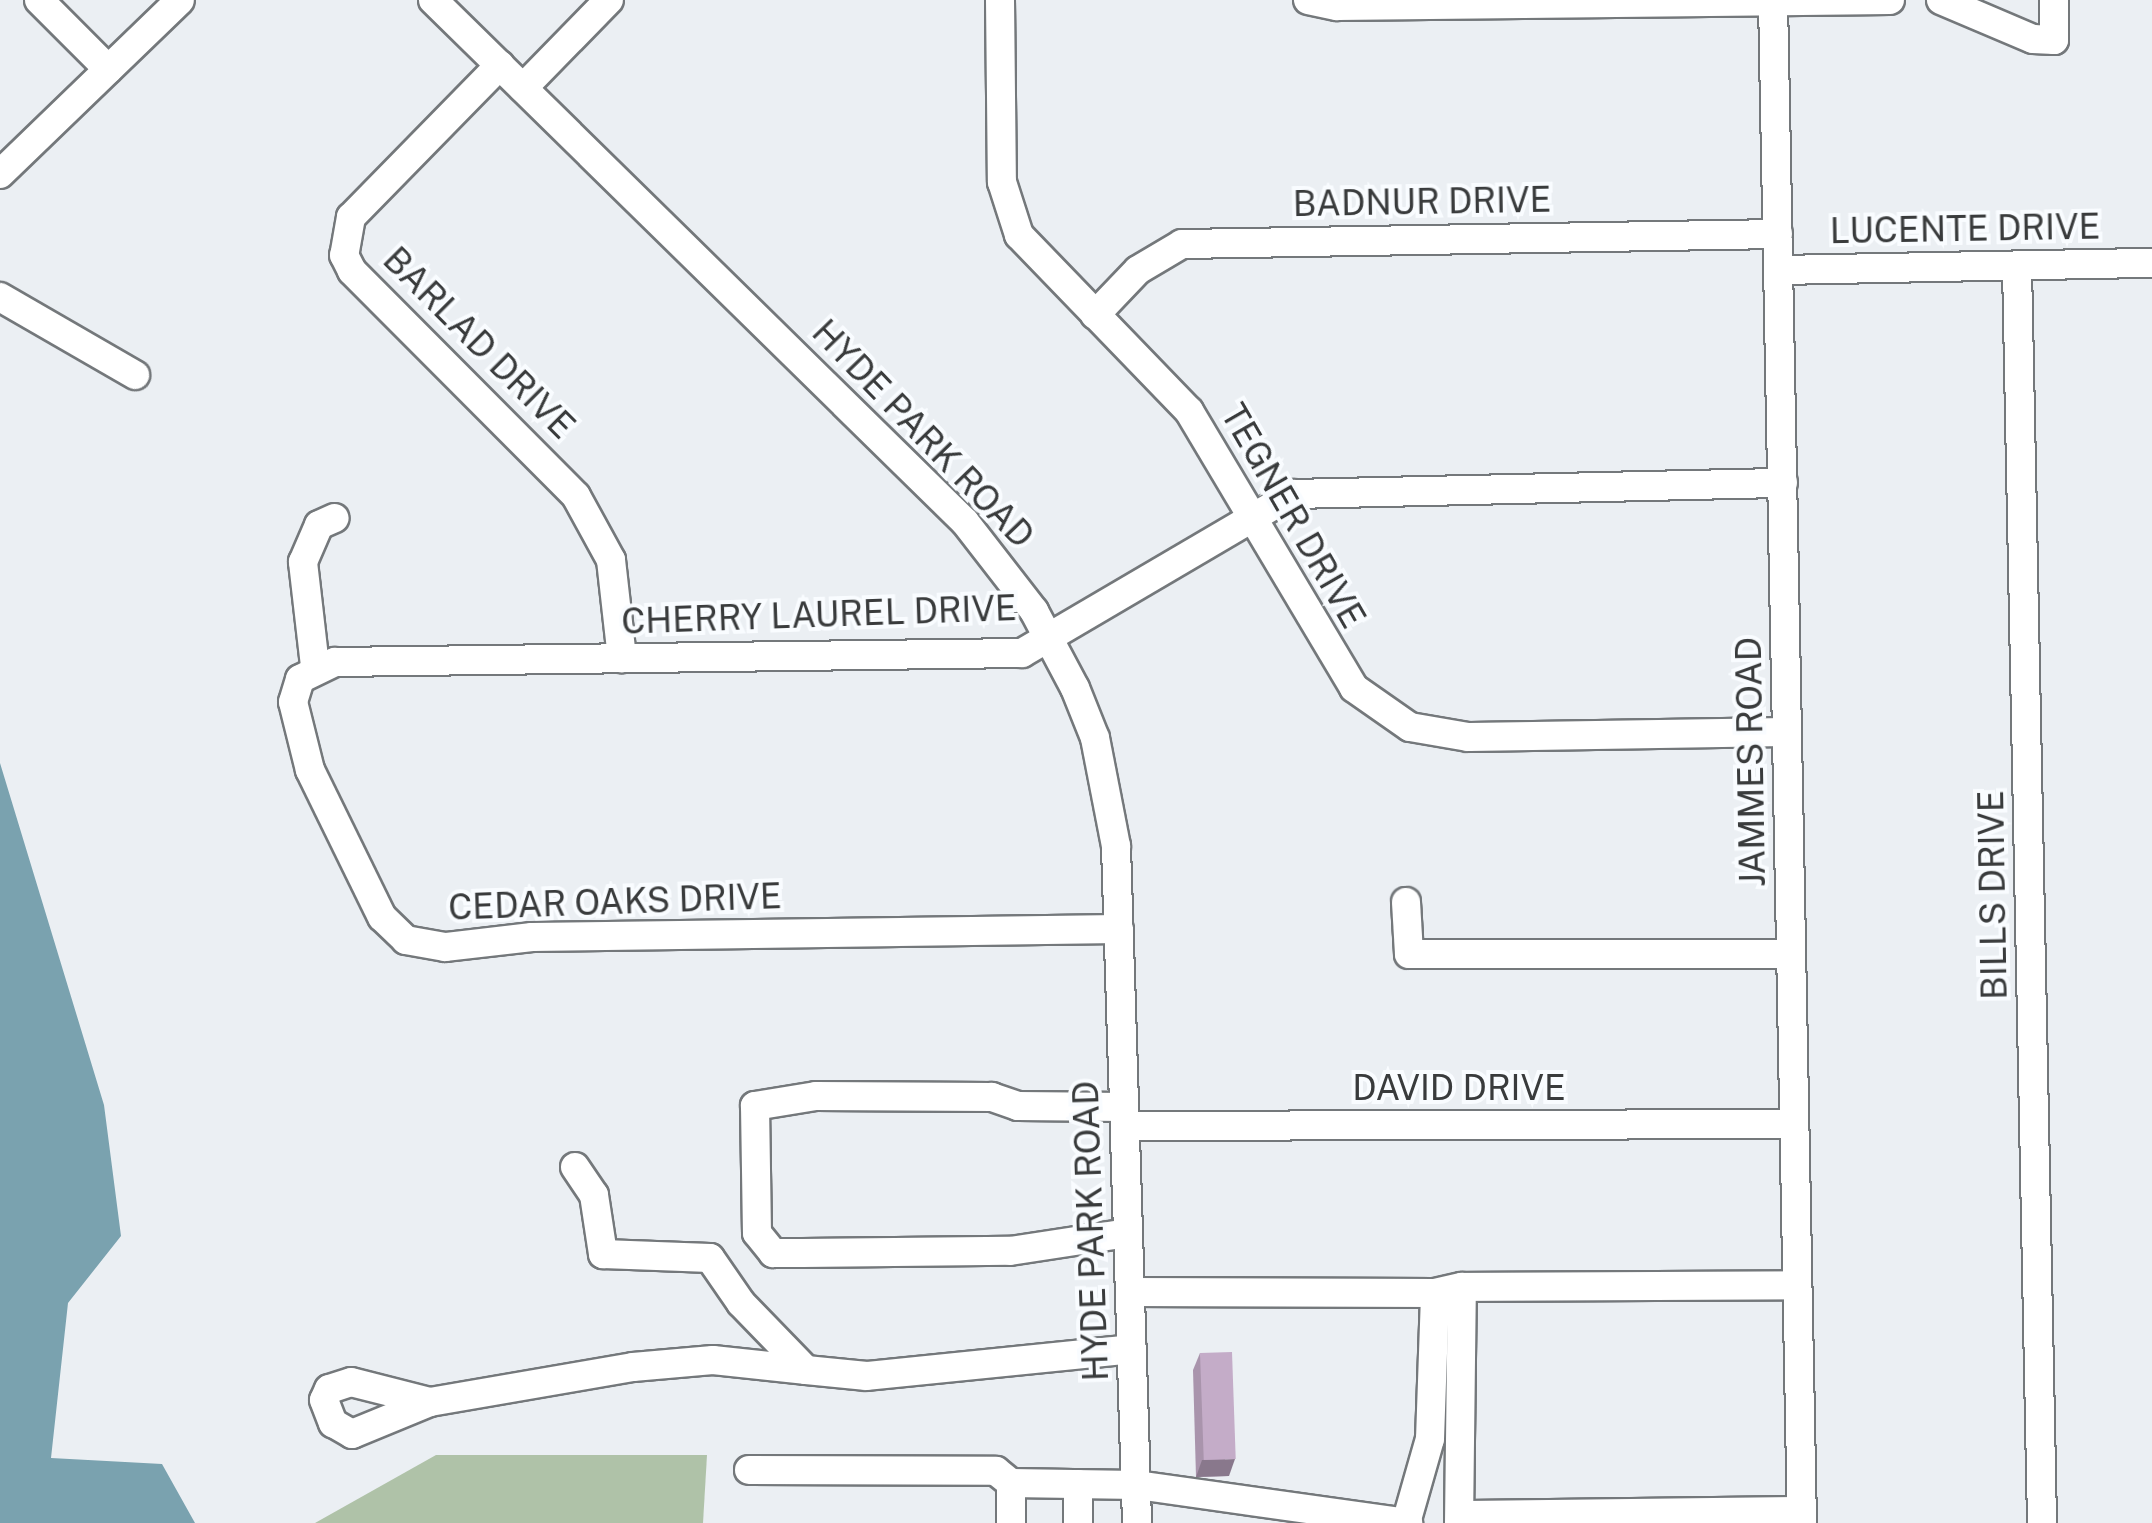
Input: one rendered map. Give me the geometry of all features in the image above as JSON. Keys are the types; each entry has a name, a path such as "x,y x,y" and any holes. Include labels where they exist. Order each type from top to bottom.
{"street":[{"path":"39,0 108,68"},
{"path":"0,174 180,0"},
{"name":"HYDE PARK ROAD","path":"432,0 965,522 1050,637 1094,738 1108,792 1118,929 1137,1523"},
{"path":"523,88 609,0"},
{"name":"TEGNER DRIVE","path":"1000,0 1006,205 1038,260 1188,411 1254,516 1334,663 1380,710 1410,726 1468,737 1788,732"},
{"path":"1308,0 1337,6 1890,0"},
{"path":"1941,0 2033,39 2054,40 2054,0"},
{"name":"JAMMES ROAD","path":"1773,1 1802,1517"},
{"name":"BARLAD DRIVE","path":"500,65 351,217 344,255 352,271 576,496 611,560 622,658"},
{"name":"BADNUR DRIVE","path":"1094,316 1138,270 1182,244 1778,234"},
{"name":"LUCENTE DRIVE","path":"1778,270 2152,263"},
{"name":"BILLS DRIVE","path":"2017,266 2042,1523"},
{"path":"0,296 135,374"},
{"name":"CHERRY LAUREL DRIVE","path":"307,673 622,658 1022,653 1254,516 1313,490 1783,483"},
{"name":"CEDAR OAKS DRIVE","path":"335,518 319,525 303,562 307,673 294,702 310,770 382,917 406,940 445,947 532,937 1118,929"},
{"path":"1406,902 1409,954 1792,954"},
{"name":"DAVID DRIVE","path":"1128,1232 1010,1251 774,1252 756,1234 755,1106 836,1096 992,1097 1018,1106 1124,1117 1794,1124"},
{"path":"575,1167 594,1195 603,1254 710,1258 741,1304 806,1370"},
{"path":"1130,1292 1797,1285"},
{"path":"1448,1290 1459,1519 1802,1517"},
{"path":"749,1470 996,1471 1010,1483 1138,1485 1407,1523 1430,1439 1448,1290"},
{"path":"430,1402 714,1360 866,1376 1132,1349"},
{"path":"1010,1483 1011,1523"},
{"path":"1078,1484 1078,1523"}],"green space":[{"path":"436,1455 707,1455 703,1523 315,1523"}],"water":[{"path":"0,763 104,1105 121,1236 68,1303 51,1458 162,1464 195,1523 0,1523"}],"building":[{"path":"1232,1352 1236,1459 1204,1460 1200,1353"}]}
